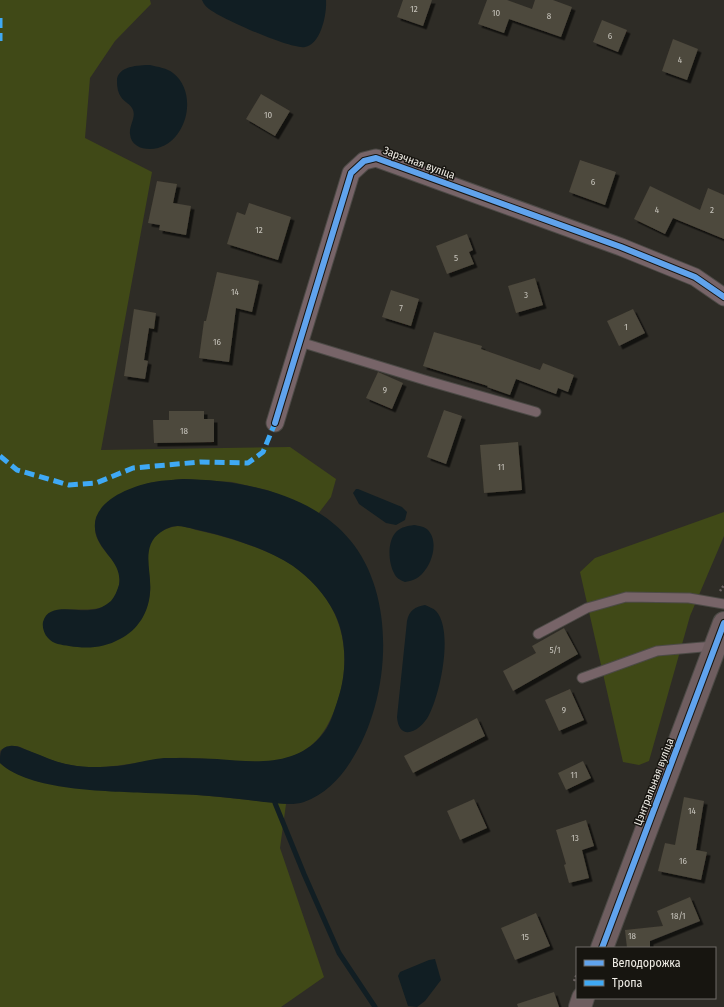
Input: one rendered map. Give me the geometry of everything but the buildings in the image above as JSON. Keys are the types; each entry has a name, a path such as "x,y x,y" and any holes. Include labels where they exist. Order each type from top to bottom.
{"street":[{"name":"Зарэчная вуліца","path":"275,423 351,173 364,161 376,158 621,247 695,277 724,297"},
{"name":"Цэнтральная вуліца","path":"602,947 724,624"}],"lane":[{"path":"300,342 536,412"},
{"path":"538,634 587,608 626,597 689,598 724,604"},
{"path":"582,678 657,651 716,646"}],"green space":[{"path":"0,0 150,0 151,4 115,41 90,78 85,138 152,172 101,450 290,447 336,479 331,497 318,514 302,504 267,490 232,482 183,479 154,482 140,486 96,517 95,530 97,538 114,562 119,575 117,592 110,602 101,608 54,611 47,617 43,627 142,618 150,593 148,559 149,546 157,535 170,527 182,526 220,536 258,548 282,559 305,576 325,597 333,610 338,623 344,650 343,678 336,706 329,723 314,743 307,749 290,757 263,762 176,758 124,765 84,767 61,763 17,746 2,749 0,751"},
{"path":"724,512 724,536 690,616 649,761 639,765 623,762 580,572 595,558"},
{"path":"0,763 13,772 40,782 286,804 280,848 324,977 281,1007 0,1007"}],"shaded area":[{"path":"202,0 326,0 326,6 324,20 319,35 311,45 298,47 258,34 230,21 209,9"},
{"path":"150,65 171,71 181,81 187,103 183,126 177,136 158,148 145,149 133,143 131,139 130,131 134,113 131,106 122,99 118,90 117,82 120,73 124,70 134,66"},
{"path":"183,479 228,482 251,486 274,492 295,500 316,511 334,524 350,540 365,563 376,590 382,619 383,650 380,680 374,710 364,737 342,774 325,791 304,802 284,804 201,795 69,788 30,779 13,772 0,763 2,749 13,746 61,763 89,767 118,766 164,758 245,761 273,760 286,758 311,746 327,728 341,689 344,667 344,645 335,614 322,593 311,581 293,566 271,554 245,543 184,527 171,527 161,532 151,544 148,559 150,584 149,599 145,613 132,631 114,642 102,646 89,647 76,647 58,644 52,642 45,635 43,622 50,612 63,609 96,609 111,601 116,593 119,585 118,570 102,547 96,534 95,523 98,513 104,505 123,492 134,487 158,481"},
{"path":"356,489 402,507 407,512 405,520 396,525 386,523 359,504 353,493"},
{"path":"414,525 428,530 434,547 426,570 414,580 405,582 397,578 392,568 390,545 391,540 397,531"},
{"path":"425,605 436,611 441,620 444,633 445,647 441,678 429,715 416,730 406,732 402,730 399,725 397,717 407,621 409,614 413,610"},
{"path":"435,959 441,980 425,1001 417,1007 408,1006 398,976 400,972"}],"waterway":[{"path":"275,803 339,953 375,1007"}],"marked path":[{"path":"0,18 0,41"},
{"path":"0,456 17,470 69,485 96,483 133,468 200,462 248,463 263,452 275,423"}],"cycle path":[{"path":"275,423 351,173 364,161 376,158 621,247 695,277 724,297"},
{"path":"602,947 724,623"}]}
